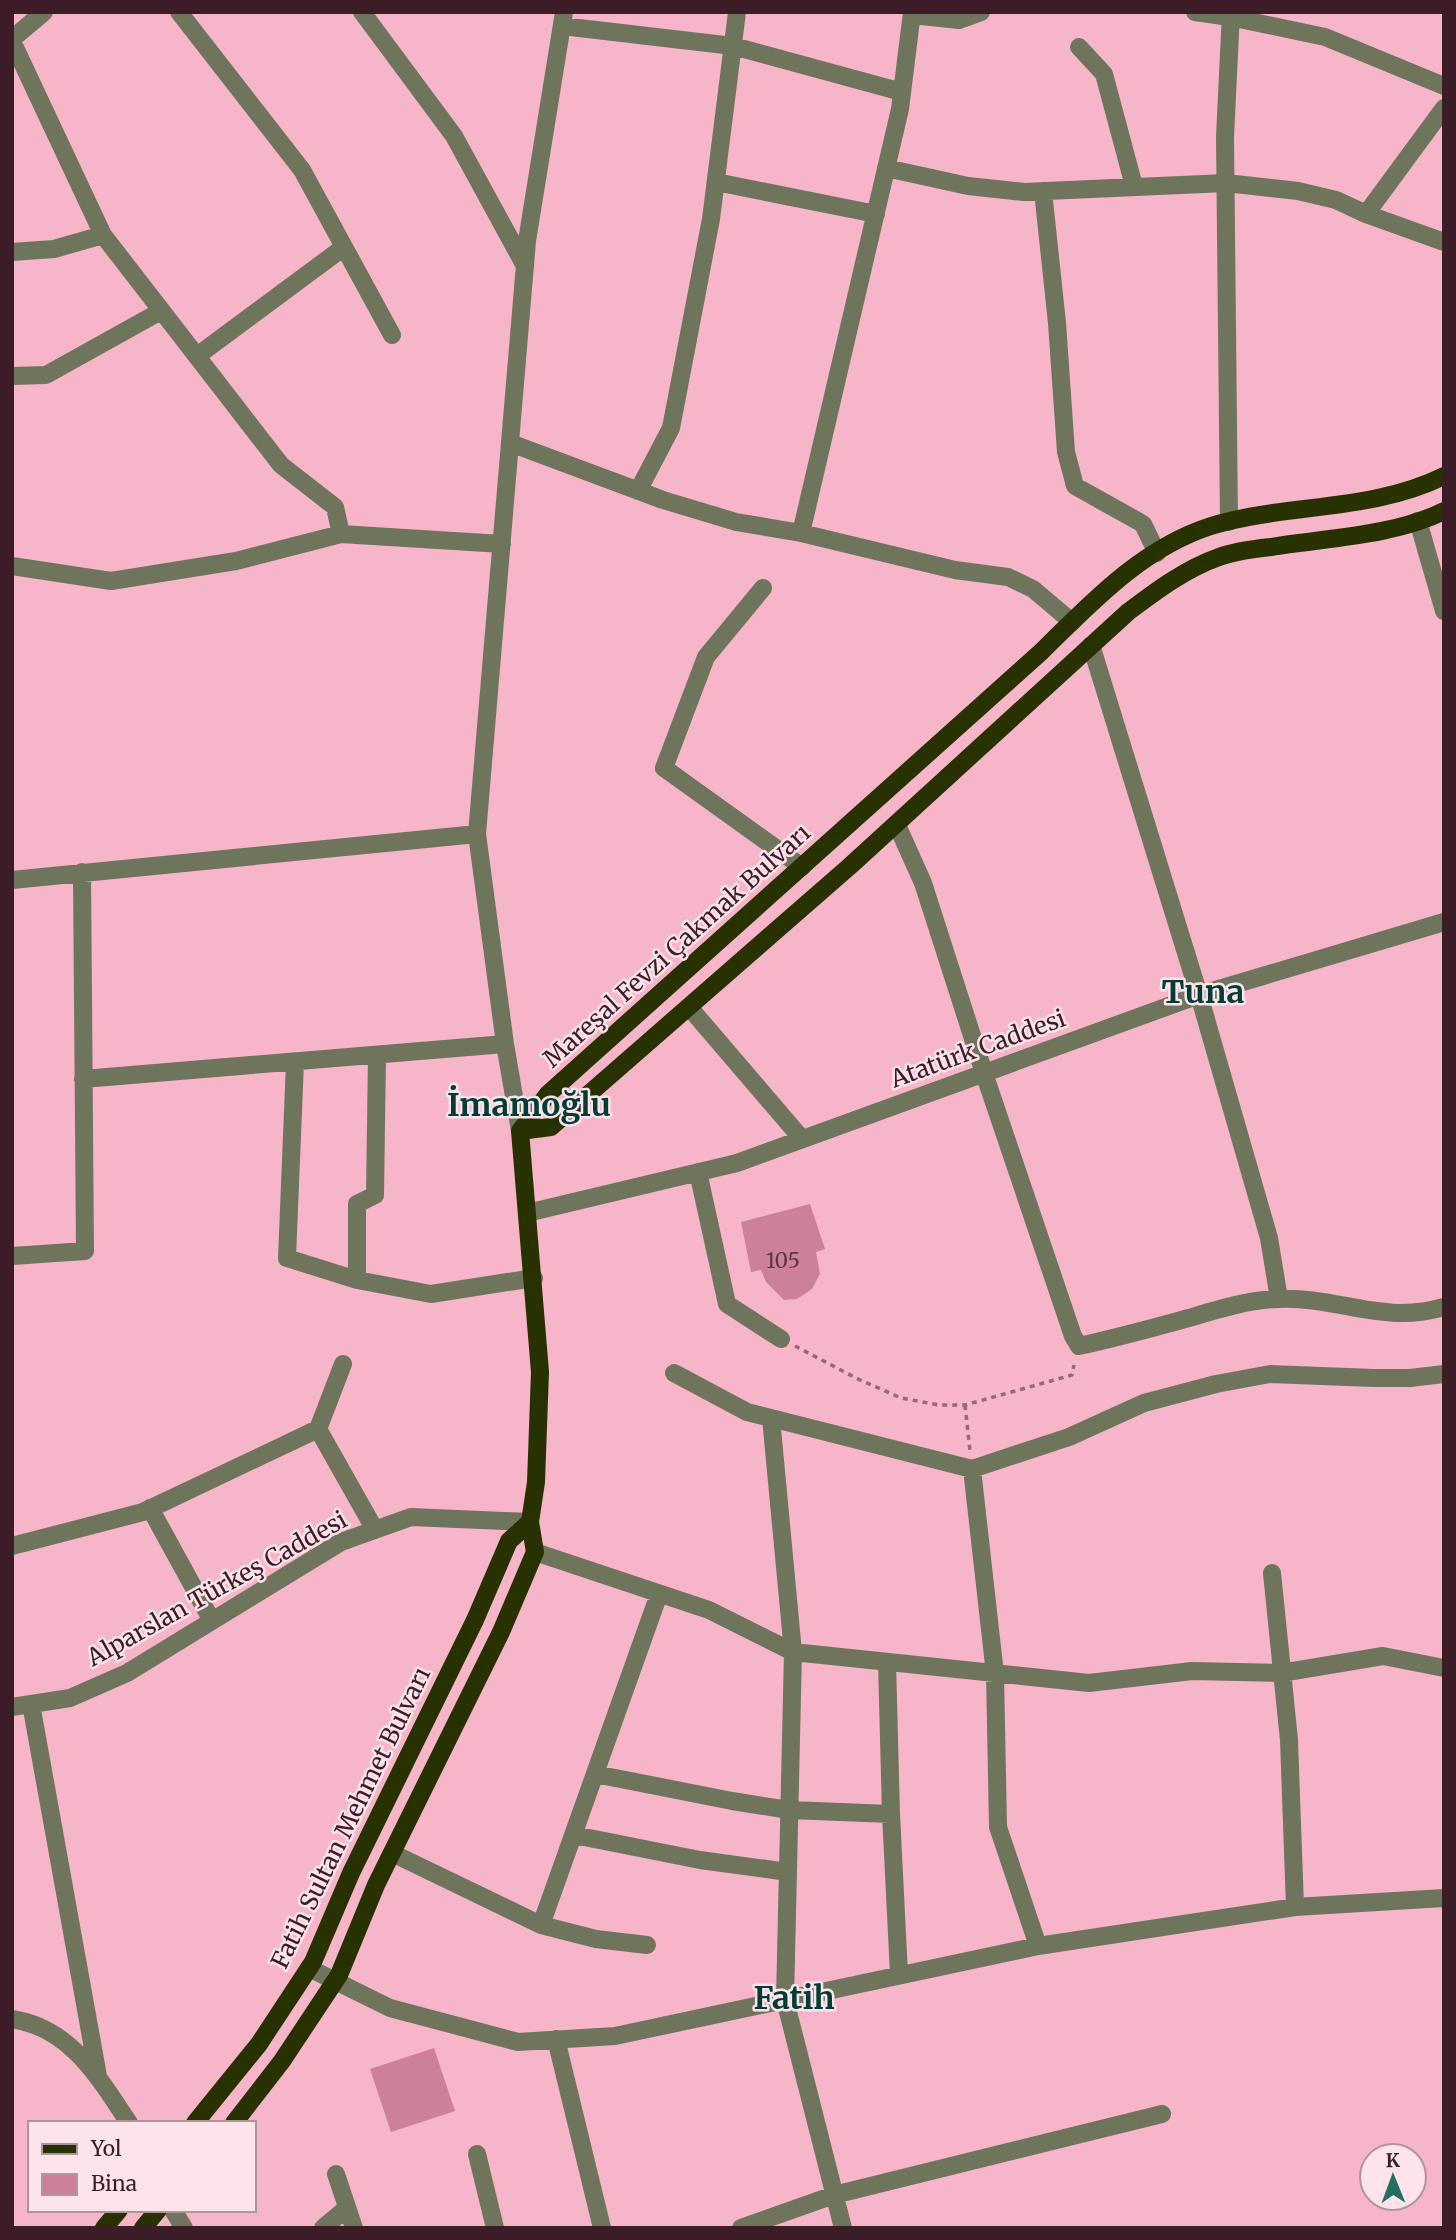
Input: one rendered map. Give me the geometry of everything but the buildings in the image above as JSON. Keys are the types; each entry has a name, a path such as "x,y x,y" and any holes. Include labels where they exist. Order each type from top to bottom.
{"main road":[{"name":"Mareşal Fevzi Çakmak Bulvarı","path":"520,1132 548,1094 802,867 1108,587 1157,553 1210,527 1370,500 1422,487 1444,476"},
{"name":"Mareşal Fevzi Çakmak Bulvarı","path":"520,1132 551,1127 897,825 1128,612 1164,586 1221,556 1377,531 1444,511"},
{"path":"236,2121 282,2061 335,1982 392,1853 501,1632 536,1552 530,1522 536,1482 540,1372 520,1132"},
{"name":"Fatih Sultan Mehmet Bulvarı","path":"197,2121 259,2044 309,1968 351,1873 475,1620 509,1541 530,1522"},
{"path":"104,2228 117,2212"},
{"path":"143,2228 156,2212"}],"street":[{"path":"44,12 12,40 103,235 281,465 335,508 341,534"},
{"path":"178,12 302,170 392,335"},
{"path":"362,12 454,136 525,266"},
{"path":"638,491 671,428 711,219 737,12"},
{"path":"801,533 886,168 902,92 912,14 959,20 981,12"},
{"path":"1195,12 1231,15 1325,37 1444,86"},
{"path":"1229,523 1225,137 1231,15"},
{"path":"520,1132 505,1044 477,834 527,241 563,19 733,46 902,92"},
{"path":"1079,47 1104,74 1133,187"},
{"path":"1366,214 1444,108"},
{"path":"886,168 968,186 1024,192 1226,183 1298,191 1336,200 1366,214 1444,242"},
{"path":"716,181 876,214"},
{"path":"1043,191 1057,323 1066,452 1075,486 1143,524 1157,553"},
{"path":"12,252 54,248 103,235"},
{"path":"197,356 344,247"},
{"path":"12,376 46,375 161,311"},
{"path":"510,443 638,491 736,522 801,533 955,570 1008,577 1033,589 1072,622"},
{"path":"1418,520 1444,611"},
{"path":"12,566 111,581 236,561 341,534 502,544"},
{"path":"763,588 706,657 664,768 802,867"},
{"path":"1091,645 1199,995 1269,1238 1279,1299"},
{"path":"897,825 923,883 984,1073 1073,1336 1079,1346 1115,1339 1243,1303 1279,1299 1313,1300 1379,1313 1427,1312 1444,1307"},
{"path":"12,880 477,834"},
{"path":"12,1256 85,1251 82,872"},
{"name":"Atatürk Caddesi","path":"527,1213 737,1163 1199,995 1444,922"},
{"path":"689,1007 802,1139"},
{"path":"83,1079 505,1044"},
{"path":"357,1280 357,1204 375,1195 377,1055"},
{"path":"295,1062 287,1258 357,1280 431,1294 534,1278"},
{"path":"698,1172 727,1304 781,1339"},
{"path":"12,1546 150,1508 318,1429 342,1364"},
{"path":"674,1373 747,1412 972,1469 1069,1437 1144,1403 1216,1384 1270,1374 1373,1378 1444,1374"},
{"path":"771,1418 793,1652 785,2000 843,2228"},
{"path":"318,1429 374,1530"},
{"path":"972,1469 995,1674 998,1827 1038,1946"},
{"path":"150,1508 212,1621"},
{"name":"Alparslan Türkeş Caddesi","path":"12,1707 69,1698 127,1673 341,1542 374,1530 411,1517 530,1522"},
{"path":"536,1552 709,1610 793,1652 1089,1684 1192,1671 1281,1673 1383,1656 1444,1668"},
{"path":"1272,1573 1289,1740 1295,1907"},
{"path":"541,1926 659,1594"},
{"path":"887,1662 891,1814 900,1974"},
{"path":"31,1704 98,2076"},
{"path":"595,1774 789,1810 891,1814"},
{"path":"574,1835 700,1860 788,1872"},
{"path":"392,1853 541,1926 596,1939 647,1945"},
{"path":"309,1968 390,2008 518,2042 615,2035 1038,1946 1295,1907 1444,1898"},
{"path":"12,2035 19,2020 65,2040 98,2076 128,2121"},
{"path":"556,2039 602,2228"},
{"path":"741,2228 834,2195 1162,2115"},
{"path":"477,2154 495,2228"},
{"path":"336,2174 354,2228"},
{"path":"323,2228 348,2208"},
{"path":"174,2212 184,2228"}],"path":[{"path":"781,1339 901,1398 939,1405 965,1405 1072,1375 1079,1346"},
{"path":"965,1405 972,1469"}],"district":[{"name":"Tuna","path":"1203,992"},
{"name":"İmamoğlu","path":"529,1105"},
{"name":"Fatih","path":"794,1998"}]}
